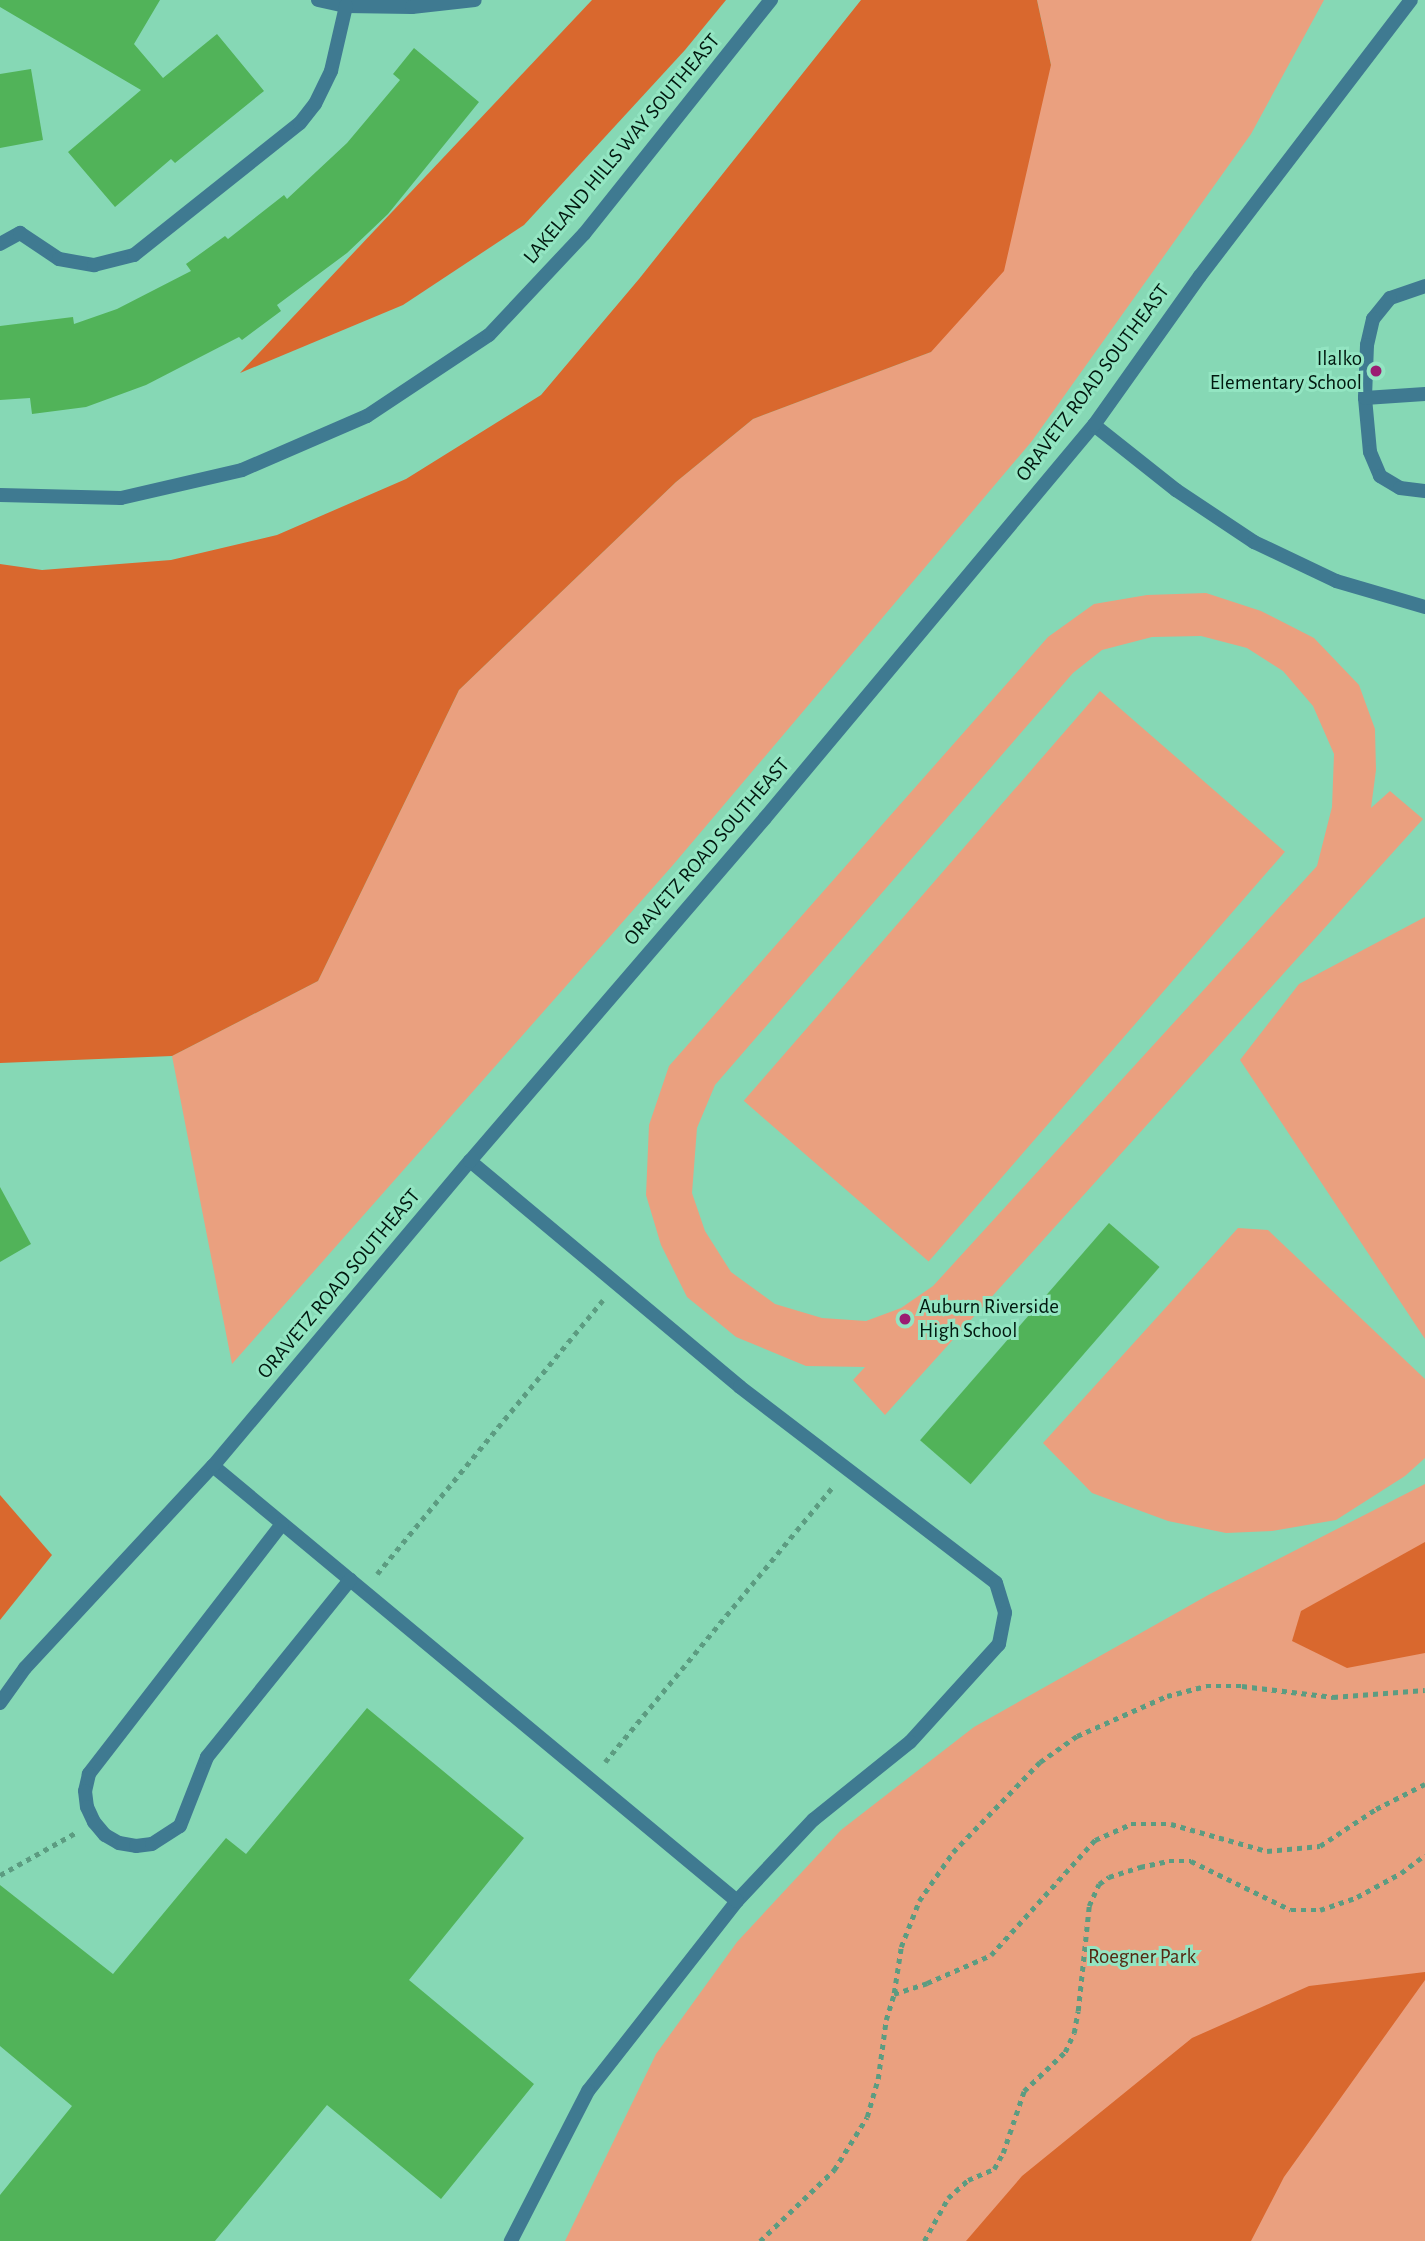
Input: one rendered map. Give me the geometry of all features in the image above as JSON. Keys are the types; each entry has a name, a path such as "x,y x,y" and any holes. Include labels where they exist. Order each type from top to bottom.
{"street":[{"path":"318,0 346,6 412,7 475,0"},
{"name":"LAKELAND HILLS WAY SOUTHEAST","path":"0,495 121,498 242,470 367,416 489,335 584,234 771,0"},
{"name":"ORAVETZ ROAD SOUTHEAST","path":"0,1703 25,1668 213,1466 470,1161 765,818 1094,425 1200,276 1411,0"},
{"path":"0,244 20,233 59,259 94,265 134,255 300,123 315,104 331,71 346,6"},
{"path":"1425,286 1390,298 1373,319 1367,345 1365,398 1370,452 1380,476 1401,488 1425,491"},
{"path":"1365,398 1425,394"},
{"path":"1094,425 1175,490 1254,542 1336,581 1425,607"},
{"path":"470,1161 740,1387 996,1583 1005,1613 999,1644 910,1742 813,1820 737,1901 588,2091 511,2241"},
{"path":"213,1466 737,1901"},
{"path":"282,1524 89,1774 85,1791 87,1807 94,1822 105,1835 119,1843 136,1846 152,1844 180,1826 206,1757 350,1580"}],"path":[{"path":"363,1591 561,1355 616,1282"},
{"path":"590,1779 847,1468"},
{"path":"760,2241 834,2170 867,2117 894,1994 901,1947 919,1900 953,1852 1040,1762 1077,1736 1167,1696 1206,1686 1242,1686 1333,1697 1425,1690"},
{"path":"894,1994 991,1955 1018,1929 1095,1840 1131,1824 1171,1824 1219,1835 1267,1851 1283,1852 1320,1846 1376,1809 1425,1784"},
{"path":"0,1875 94,1822"},
{"path":"924,2241 948,2198 968,2180 994,2169 1003,2154 1024,2091 1065,2052 1078,2011 1089,1906 1099,1884 1110,1877 1140,1867 1169,1861 1191,1861 1291,1910 1320,1910 1357,1897 1401,1873 1425,1855"}],"green space":[{"path":"1037,0 1324,0 1251,134 1032,441 673,865 232,1364 172,1056 318,981 459,690 676,482 753,419 931,352 1051,65"},
{"path":"1206,593 1261,611 1314,638 1359,685 1375,729 1376,770 1371,808 1390,791 1423,819 885,1415 853,1380 865,1367 806,1366 736,1337 687,1297 661,1245 646,1195 649,1125 669,1066 1048,637 1094,604 1147,595","holes":["1201,636 1247,648 1283,671 1313,706 1334,754 1332,807 1317,866 933,1286 901,1308 866,1321 822,1318 775,1304 731,1272 705,1231 692,1193 697,1128 715,1085 1073,673 1102,650 1152,637"]},
{"path":"1100,691 1285,852 929,1262 744,1101"},
{"path":"1425,917 1425,1339 1240,1060 1299,984"},
{"path":"1238,1228 1268,1230 1425,1379 1425,1458 1405,1476 1336,1520 1272,1531 1226,1533 1168,1521 1092,1493 1043,1443"},
{"name":"Roegner Park","path":"1425,1484 1425,2241 565,2241 656,2054 737,1942 841,1830 974,1727 1210,1594"}],"shaded area":[{"path":"592,0 726,0 685,50 524,225 403,305 240,373"},
{"path":"861,0 1037,0 1051,65 1004,271 931,352 753,419 676,482 459,690 318,981 172,1056 0,1063 0,564 42,570 171,560 277,535 406,479 541,395 639,279"},
{"path":"0,1495 52,1555 0,1620"},
{"path":"1425,1542 1425,1653 1347,1668 1292,1641 1301,1611"},
{"path":"1425,1972 1425,1980 1284,2177 1251,2241 966,2241 1022,2176 1192,2038 1309,1986"}],"building":[{"path":"0,0 160,0 134,44 163,78 217,34 264,91 175,163 171,159 115,207 68,152 141,90 0,7"},
{"path":"414,48 479,102 388,214 347,253 277,305 281,311 242,340 239,337 146,385 86,407 32,414 30,398 0,400 0,326 73,317 74,324 117,309 191,271 186,264 225,236 228,239 284,195 287,199 347,143 400,80 393,74"},
{"path":"31,69 43,140 0,148 0,74"},
{"path":"0,1187 31,1244 0,1262"},
{"path":"1109,1223 1160,1267 971,1484 920,1440"},
{"path":"367,1708 524,1838 409,1980 534,2084 441,2199 327,2105 215,2241 0,2241 0,2195 72,2106 0,2046 0,1885 113,1974 226,1838 246,1854"}],"place":[{"name":"Ilalko Elementary School","path":"1376,371"},
{"name":"Auburn Riverside High School","path":"905,1319"}]}
